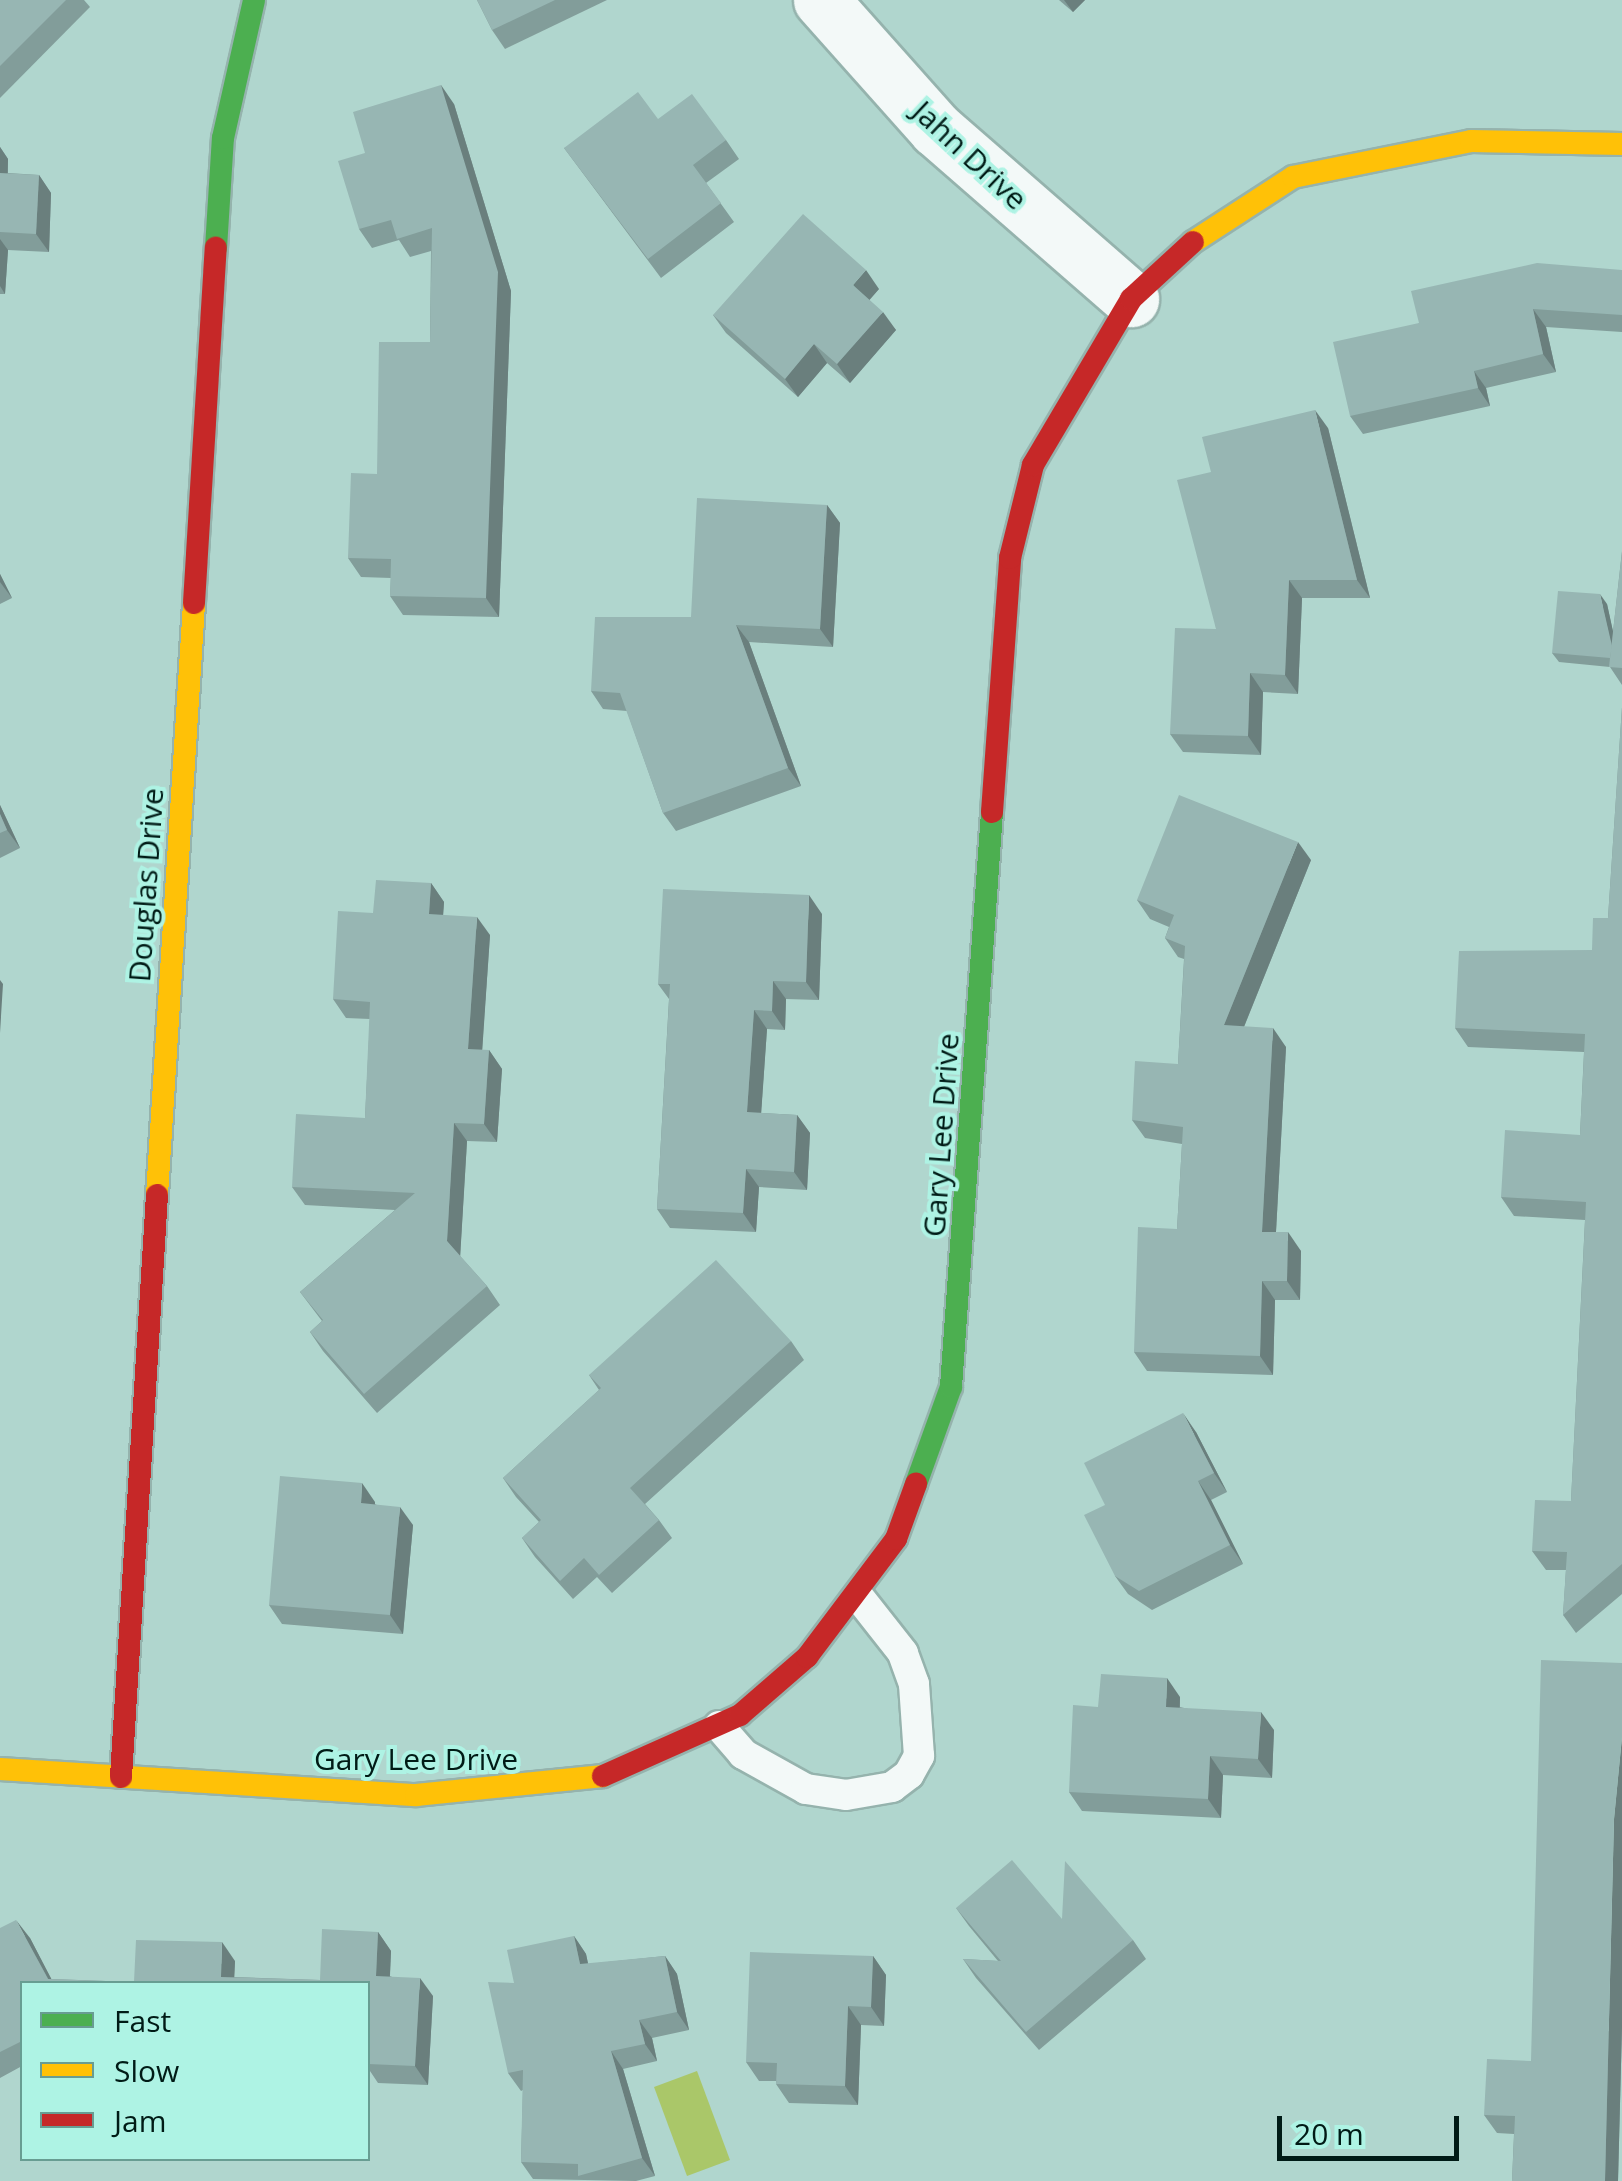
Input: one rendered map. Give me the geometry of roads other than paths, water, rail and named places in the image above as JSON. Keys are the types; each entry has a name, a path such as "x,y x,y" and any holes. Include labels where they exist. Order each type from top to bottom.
{"street":[{"name":"Douglas Drive","path":"121,1777 223,138 254,0"},
{"name":"Jahn Drive","path":"821,0 936,129 1131,299"},
{"name":"Gary Lee Drive","path":"0,1769 506,1793 588,1783 719,1726 807,1657 859,1597 930,1463 952,1387 1022,497 1131,299 1213,223 1293,177 1471,142 1622,144"}],"lane":[{"path":"719,1726 743,1754 806,1789 846,1795 892,1787 909,1774 919,1756 914,1684 859,1597"}]}
